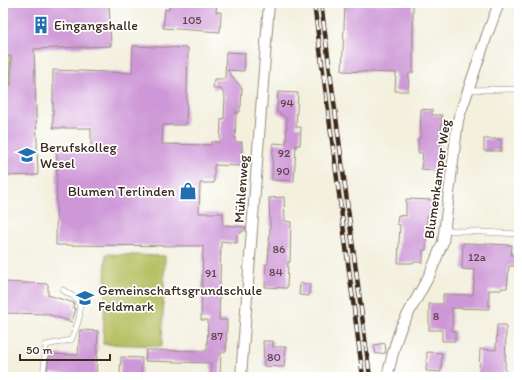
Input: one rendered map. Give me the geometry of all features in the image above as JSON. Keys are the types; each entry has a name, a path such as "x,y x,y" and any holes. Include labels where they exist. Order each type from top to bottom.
{"street":[{"name":"Mühlenweg","path":"241,377 269,3"},
{"name":"Blumenkamper Weg","path":"387,377 401,327 430,274 443,242 458,120 499,3"}],"lane":[{"path":"468,90 519,89"},
{"path":"444,230 519,234"},
{"path":"43,377 46,345 71,340 80,312 77,299 63,290"}],"green space":[{"path":"11,56 11,85 3,85 3,57"},
{"path":"106,254 165,256 162,346 103,344"}],"building":[{"path":"3,3 109,3 111,46 34,49 38,175 3,176 3,85 11,85 11,56 3,57"},
{"path":"169,3 217,3 216,12 221,12 220,32 163,28 165,9 169,10"},
{"path":"413,3 413,73 409,73 408,91 395,91 396,73 342,71 345,4"},
{"path":"133,46 188,48 186,125 163,125 162,144 211,145 211,142 220,142 221,119 224,119 225,96 221,89 213,89 214,79 225,79 226,52 245,53 244,71 227,70 242,88 240,112 236,112 235,142 242,142 242,166 214,165 214,183 200,183 199,213 223,213 223,225 246,227 246,229 237,235 237,243 221,241 219,320 227,320 226,352 221,352 220,377 211,377 211,363 145,361 146,350 207,351 208,320 201,320 203,246 56,245 57,148 91,148 91,128 53,128 53,70 132,73"},
{"path":"278,92 298,93 296,127 301,127 300,145 296,145 294,181 272,180 273,143 286,144 287,118 277,112"},
{"path":"421,109 432,110 432,115 442,115 439,171 421,169 423,153 418,153 418,138 420,138"},
{"path":"484,139 501,139 501,151 484,151"},
{"path":"284,197 285,221 291,222 290,262 288,262 287,288 265,287 270,227 269,198"},
{"path":"406,199 436,200 435,215 428,215 427,217 426,250 423,250 423,262 398,263 400,225 397,224 398,215 406,216"},
{"path":"463,243 512,245 511,255 519,255 519,266 509,266 507,288 502,288 501,290 489,290 489,309 452,308 452,331 455,331 455,341 442,341 442,330 429,330 429,304 443,304 443,294 473,295 475,270 462,269"},
{"path":"3,282 48,284 48,295 74,303 73,308 76,309 72,322 47,314 3,313"},
{"path":"300,283 310,284 309,296 299,295"},
{"path":"497,325 506,325 505,374 479,374 480,349 496,350"},
{"path":"80,330 98,331 96,376 47,373 49,354 78,355"},
{"path":"263,341 273,341 273,347 286,347 284,367 264,366"},
{"path":"385,343 386,353 376,354 374,345"},
{"path":"427,352 442,353 441,372 426,371"},
{"path":"121,357 142,358 141,377 120,377"}],"railway":[{"path":"314,3 363,377"},
{"path":"321,3 370,377"}],"place":[{"name":"Eingangshalle","path":"41,25"},
{"name":"Berufskolleg Wesel","path":"27,155"},
{"name":"Blumen Terlinden","path":"188,191"},
{"name":"Gemeinschaftsgrundschule Feldmark","path":"85,298"}]}
